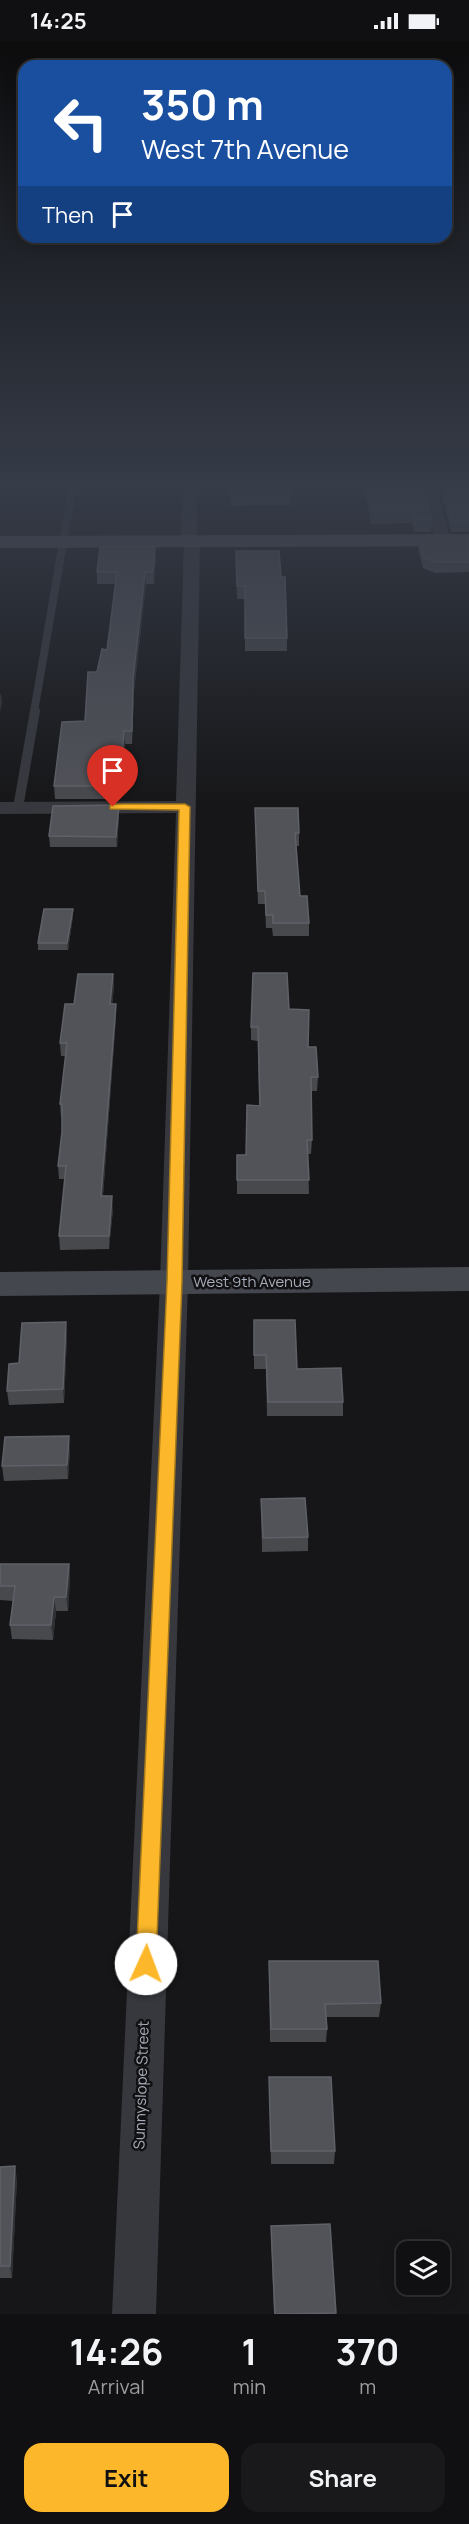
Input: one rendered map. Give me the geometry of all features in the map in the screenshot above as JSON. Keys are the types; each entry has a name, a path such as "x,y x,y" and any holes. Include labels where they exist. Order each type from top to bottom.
{"street":[{"name":"Sunnyslope Street","path":"134,2314 174,1282 191,596"},
{"path":"9,808 185,807"},
{"name":"West 9th Avenue","path":"0,1284 469,1280"}],"lane":[{"path":"9,808 36,691 54,596"}],"building":[{"path":"114,596 142,596 133,679 132,731 124,731 120,786 54,786 62,722 85,721 88,672 97,672 102,649 107,650"},
{"path":"245,596 286,596 287,638 245,638"},
{"path":"119,805 116,837 49,836 53,806"},
{"path":"255,808 298,808 299,833 295,833 300,896 307,896 309,923 273,923 273,915 266,915 265,891 258,891"},
{"path":"44,909 73,909 67,943 38,943"},
{"path":"253,973 287,973 289,1009 309,1010 308,1047 316,1047 318,1077 311,1077 312,1140 307,1140 309,1180 237,1180 237,1155 246,1155 247,1105 260,1106 258,1027 251,1027"},
{"path":"78,974 113,974 110,1004 116,1004 101,1196 112,1196 109,1236 59,1236 66,1166 58,1166 62,1132 62,1104 60,1104 67,1043 60,1043 65,1004 74,1004"},
{"path":"254,1320 295,1320 297,1369 341,1368 343,1402 268,1402 266,1355 254,1355"},
{"path":"66,1322 63,1389 7,1391 9,1364 19,1363 22,1323"},
{"path":"69,1436 67,1465 2,1466 5,1437"},
{"path":"305,1498 308,1537 263,1538 261,1499"},
{"path":"0,1564 69,1564 66,1597 54,1597 51,1625 10,1625 15,1586 0,1586"},
{"path":"269,1961 378,1961 381,2003 325,2004 327,2029 271,2029"},
{"path":"269,2077 331,2077 335,2151 271,2151"},
{"path":"15,2166 10,2266 0,2266 0,2167"},
{"path":"330,2224 336,2313 275,2314 271,2226"}],"route":[{"path":"113,807 185,807 174,1282 146,1964"}]}
